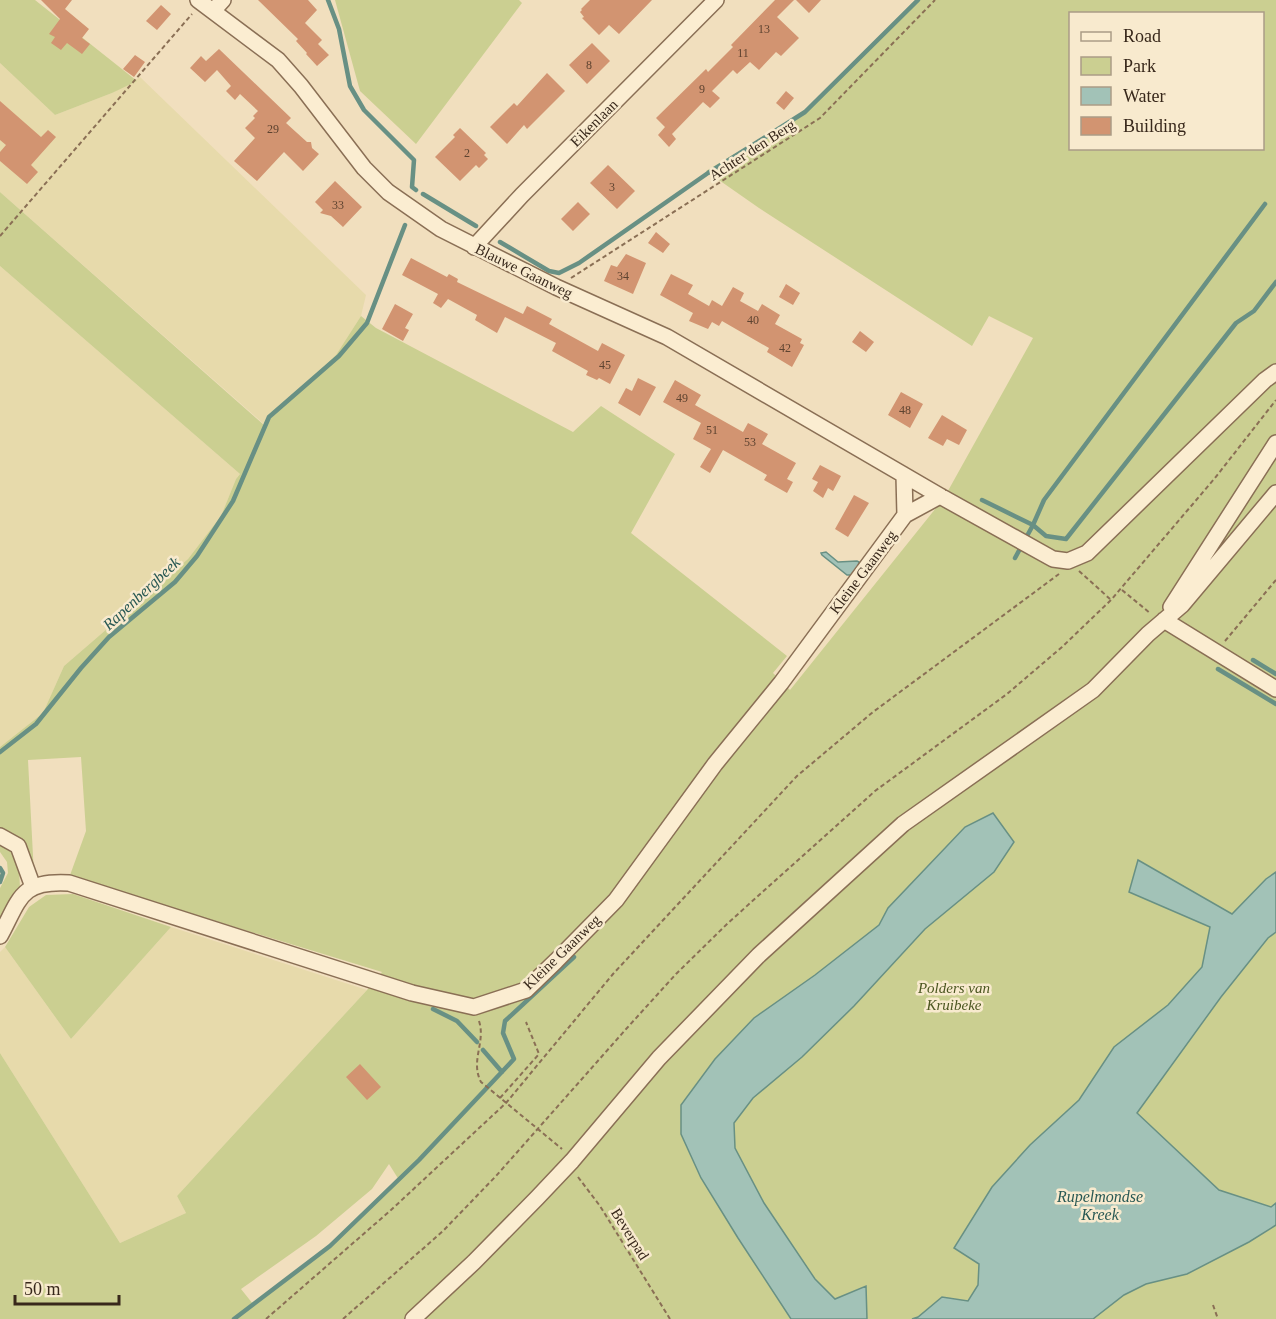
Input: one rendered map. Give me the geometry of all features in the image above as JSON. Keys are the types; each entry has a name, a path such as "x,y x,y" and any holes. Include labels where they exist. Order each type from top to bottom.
{"street":[{"name":"Eikenlaan","path":"474,247 522,195 716,0"},
{"name":"Blauwe Gaanweg","path":"209,4 288,70 363,168 388,192 441,229 555,287 667,337 940,496 1053,559 1068,561"},
{"path":"1068,561 1087,553 1256,388 1276,372"},
{"path":"1163,621 1276,443"},
{"name":"Kleine Gaanweg","path":"903,474 905,515"},
{"path":"413,1319 474,1262 572,1161 658,1058 759,955 903,824 1093,690 1182,605 1276,493"},
{"name":"Kleine Gaanweg","path":"474,1007 526,990 616,900 715,764 781,683 905,515 940,496"},
{"path":"1163,621 1276,689"},
{"path":"0,837 18,846 33,887"},
{"path":"0,936 15,903 22,894 47,881 69,883 412,993 474,1007"}],"path":[{"name":"Achter den Berg","path":"555,287 820,118 935,0"},
{"path":"0,236 176,30 209,4"},
{"path":"343,1319 443,1231 539,1129 676,974 728,923 875,791 1007,694 1062,647 1111,600 1215,478 1276,400"},
{"path":"1068,561 1111,600"},
{"path":"266,1319 391,1210 506,1103 613,974 797,776 873,712 1067,568 1068,561"},
{"path":"1217,653 1231,632 1276,580"},
{"path":"1121,589 1163,621"},
{"name":"Beverpad","path":"474,1007 482,1031 476,1060 476,1073 481,1082 569,1155 577,1175 600,1206 670,1319"},
{"path":"500,1098 539,1054 526,1022"},
{"path":"1213,1305 1218,1319"}],"shaded area":[{"path":"0,63 55,115 112,93 140,77 366,295 361,316 336,355 265,425 0,192"},
{"path":"0,266 240,474 221,516 188,559 64,666 43,713 0,747"},
{"path":"171,927 367,990 177,1196 186,1213 120,1243 0,1053 0,952 5,947 71,1039"}],"green space":[{"path":"0,0 35,0 137,81 55,115 0,63"},
{"path":"335,0 519,0 522,3 416,144 360,91"},
{"name":"Polders van Kruibeke","path":"918,0 1276,0 1276,1319 0,1319 0,1053 120,1243 186,1213 177,1196 382,972 69,878 86,831 81,757 28,760 34,875 0,832 0,747 43,713 64,666 188,559 221,516 240,474 0,266 0,192 264,425 336,355 361,316 376,328 573,432 601,406 675,454 631,533 787,656 773,673 790,690 944,498 1033,338 989,316 972,346 706,171 805,112","holes":["389,1164 399,1180 330,1246 253,1304 241,1289 316,1236 372,1189"]},
{"path":"0,842 14,849 19,868 20,888 12,897 0,921 0,888 8,873 7,862 0,852"},
{"path":"73,894 171,927 71,1039 5,947 29,907 46,895"}],"water":[{"path":"826,552 838,562 857,561 859,562 858,567 852,575 847,575 821,553"},
{"path":"993,813 1014,842 994,872 925,929 854,1006 802,1057 753,1098 734,1123 735,1148 764,1203 815,1279 835,1299 866,1286 867,1319 791,1319 701,1178 681,1134 681,1105 715,1059 754,1018 815,975 879,925 888,908 965,827"},
{"name":"Rupelmondse Kreek","path":"1138,860 1232,914 1266,879 1276,872 1276,932 1268,938 1221,997 1137,1113 1219,1190 1271,1207 1276,1203 1276,1225 1249,1242 1187,1274 1146,1284 1124,1295 1093,1319 912,1319 918,1317 942,1297 968,1301 978,1285 979,1264 954,1248 992,1187 1030,1145 1079,1100 1114,1047 1168,1005 1202,967 1210,927 1129,892"}],"building":[{"path":"41,0 72,0 65,9 89,29 82,38 90,44 82,54 67,43 61,50 51,43 55,37 49,34 60,19"},
{"path":"258,0 308,0 317,10 305,23 322,40 318,44 329,55 317,66 296,41 298,39"},
{"path":"590,0 652,0 619,34 609,25 599,35 582,18 584,17 580,12"},
{"path":"775,0 794,0 777,17 799,38 781,56 776,52 759,70 750,62 737,74 733,70 712,91 720,98 710,108 703,102 672,134 676,139 669,147 658,135 665,127 656,118 706,69 708,72"},
{"path":"796,0 821,0 809,13"},
{"path":"161,5 171,14 157,30 146,21"},
{"path":"592,43 610,61 587,84 569,65"},
{"path":"219,49 291,118 286,123 307,142 311,142 312,148 319,154 303,171 284,152 257,181 234,161 255,138 245,128 255,118 253,116 258,111 240,94 235,100 226,91 231,86 217,70 205,82 190,68 201,56 206,61"},
{"path":"135,55 145,62 134,77 123,69"},
{"path":"547,73 565,91 527,129 524,125 507,144 490,127 514,103 517,106"},
{"path":"786,91 794,98 784,110 776,103"},
{"path":"0,101 41,137 48,130 56,137 31,165 38,172 27,184 0,161 0,152 6,145 0,140"},
{"path":"460,128 486,153 484,155 488,159 479,168 476,165 460,181 435,157 455,137 453,135"},
{"path":"608,165 635,191 617,209 590,183"},
{"path":"335,181 362,207 343,227 331,216 320,213 323,210 315,202"},
{"path":"578,202 590,214 573,231 561,219"},
{"path":"656,232 670,244 663,253 648,243"},
{"path":"626,254 646,263 633,294 604,281 611,265 617,267"},
{"path":"411,258 447,277 449,274 458,279 457,282 523,314 527,306 552,319 549,324 598,351 602,343 625,355 610,384 586,375 588,371 552,351 556,343 505,317 497,333 475,320 477,315 448,299 441,308 433,303 438,294 402,275"},
{"path":"671,274 693,285 688,294 709,306 712,300 722,306 733,287 744,293 740,301 758,311 762,304 780,315 775,324 802,339 800,343 804,345 792,367 767,352 769,348 722,321 719,326 712,322 708,329 689,321 693,313 660,295"},
{"path":"786,284 800,293 793,305 779,297"},
{"path":"395,304 413,314 405,328 409,330 403,341 382,329"},
{"path":"860,331 874,342 866,352 852,342"},
{"path":"638,378 656,387 640,416 618,403 626,388 632,391"},
{"path":"675,380 701,395 695,405 743,432 748,423 768,434 762,444 796,463 787,479 793,482 787,493 764,480 767,475 723,450 710,473 700,467 711,449 693,439 701,423 663,402"},
{"path":"901,392 923,404 910,428 888,415"},
{"path":"942,415 967,430 959,445 947,439 943,446 928,438"},
{"path":"820,465 841,476 833,491 828,488 823,498 813,491 818,482 812,479"},
{"path":"854,495 869,503 848,537 835,529"},
{"path":"360,1064 381,1087 367,1100 346,1077"}],"waterway":[{"name":"Rapenbergbeek","path":"328,0 339,29 350,86 364,110 414,160 412,187 416,190"},
{"path":"500,242 549,271 559,273 579,263 708,173 805,112 918,0"},
{"path":"423,194 476,226"},
{"path":"1265,204 1044,500 1033,525 1046,536 1066,539 1236,323 1254,311 1276,282"},
{"name":"Rapenbergbeek","path":"0,752 36,724 109,637 175,582 197,556 233,501 269,417 339,356 367,323 405,225"},
{"path":"982,500 1033,525 1015,558"},
{"path":"1253,660 1276,674"},
{"path":"1218,669 1276,704"},
{"path":"0,868 3,873 0,882"},
{"path":"234,1319 330,1246 419,1160 514,1059 503,1033 505,1021 574,957"},
{"path":"433,1009 457,1021 477,1042"},
{"path":"483,1050 502,1072"}]}
